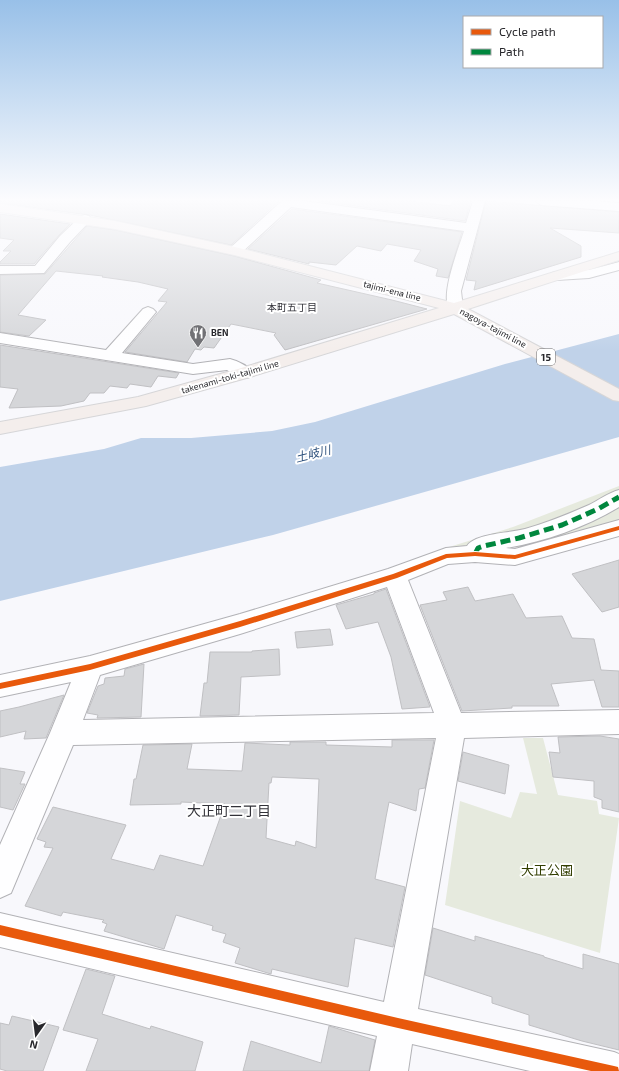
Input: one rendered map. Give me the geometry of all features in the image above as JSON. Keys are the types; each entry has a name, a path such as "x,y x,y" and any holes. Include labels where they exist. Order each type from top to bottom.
{"main road":[{"name":"tajimi-ena line","path":"231,251 455,308"},
{"name":"nagoya-tajimi line","path":"455,308 619,256"},
{"name":"nagoya-tajimi line","path":"455,308 619,396"},
{"name":"takenami-toki-tajimi line","path":"0,428 140,402 244,373 424,319 455,308"}],"street":[{"path":"0,270 39,270 55,251"},
{"path":"455,308 454,291 465,251"},
{"path":"557,276 589,274 619,266"},
{"path":"110,356 148,312"},
{"path":"0,338 193,369 230,364 244,373"},
{"path":"475,554 478,548 542,531 585,515 619,497"},
{"path":"0,686 90,667 240,624 396,576 446,556 475,554 515,557 619,528"},
{"path":"389,1071 452,726 396,576"},
{"path":"0,882 64,733 90,667"},
{"path":"64,733 619,722"},
{"path":"0,930 398,1023 614,1071"}],"green space":[{"path":"619,486 619,520 570,536 525,547 446,548 513,527"},
{"name":"大正公園","path":"523,738 543,738 558,795 597,801 599,814 619,818 600,953 445,905 460,801 511,818 520,792 537,794"}],"water":[{"name":"土岐川","path":"619,334 619,437 273,535 0,601 0,467 104,449 141,438 191,438 272,431 315,422 505,364"}],"building":[{"path":"3,251 45,251 34,264 0,264 0,262 11,251"},
{"path":"65,251 211,251 321,280 317,283 427,309 285,350 274,335 276,333 231,324 214,348 204,347 201,350 195,349 187,362 125,352 167,302 158,301 168,289 138,282 102,277 103,276 56,271 18,315 46,320 29,336 0,332 0,275 45,274"},
{"path":"256,251 351,251 336,265 309,262 309,264"},
{"path":"420,251 456,251 448,278 436,276 438,269 414,261"},
{"path":"473,251 581,251 581,257 474,290 476,281 466,280"},
{"path":"0,345 179,373 176,378 158,376 151,387 130,384 127,388 110,386 104,393 90,393 84,401 61,406 9,408 18,389 0,387"},
{"path":"619,560 619,607 602,612 572,574"},
{"path":"468,587 475,601 513,594 526,618 562,616 572,638 594,639 601,670 619,671 619,707 602,707 594,680 551,684 559,706 512,706 512,708 462,711 420,605 447,600 443,592"},
{"path":"386,589 430,707 402,709 391,657 378,622 346,629 336,605"},
{"path":"330,629 333,645 297,648 295,632"},
{"path":"279,649 280,675 241,677 239,715 200,716 204,683 207,683 210,652 252,652"},
{"path":"144,664 141,717 97,718 98,715 87,713 98,686 104,684 105,678 124,676 125,669"},
{"path":"64,695 46,738 24,739 26,731 0,737 0,711"},
{"path":"600,736 619,739 619,812 602,808 602,800 594,797 594,781 553,777 549,752 560,753 558,737"},
{"path":"392,740 434,740 425,788 419,789 416,811 389,802 386,817 375,879 405,887 393,947 355,938 348,987 272,969 271,974 235,963 240,948 223,942 226,934 212,930 213,926 176,915 164,949 104,931 107,924 102,922 104,920 63,912 61,916 25,906 53,848 44,847 46,842 37,839 53,807 126,825 111,859 154,870 160,855 203,866 225,804 181,802 181,804 130,805 134,779 136,779 143,745 192,744 187,769 242,771 245,743 290,745 290,742 326,742 326,745 392,747","holes":["272,777 319,779 316,848 296,841 295,846 266,838 269,783 271,783"]},
{"path":"463,752 509,765 505,794 458,781"},
{"path":"0,768 25,772 20,784 25,784 13,810 0,807"},
{"path":"433,928 475,941 475,936 583,969 583,954 619,964 619,1050 582,1041 529,1025 529,1015 492,1003 492,997 425,975"},
{"path":"86,969 115,976 102,1014 150,1029 151,1026 203,1042 195,1071 86,1071 98,1039 63,1030"},
{"path":"12,1016 59,1027 43,1071 7,1071 0,1069 0,1023 9,1025"},
{"path":"329,1026 375,1040 369,1071 243,1071 251,1041 321,1063"}],"marked path":[{"path":"475,554 478,548 562,525 598,509 619,497"}],"cycle path":[{"path":"0,686 90,667 240,624 395,576 446,556 475,554 515,557 619,528"},
{"path":"0,930 398,1023 614,1071"}],"place":[{"name":"BEN","path":"198,348"}],"district":[{"name":"本町五丁目","path":"292,307"},
{"name":"大正町二丁目","path":"229,811"}]}
